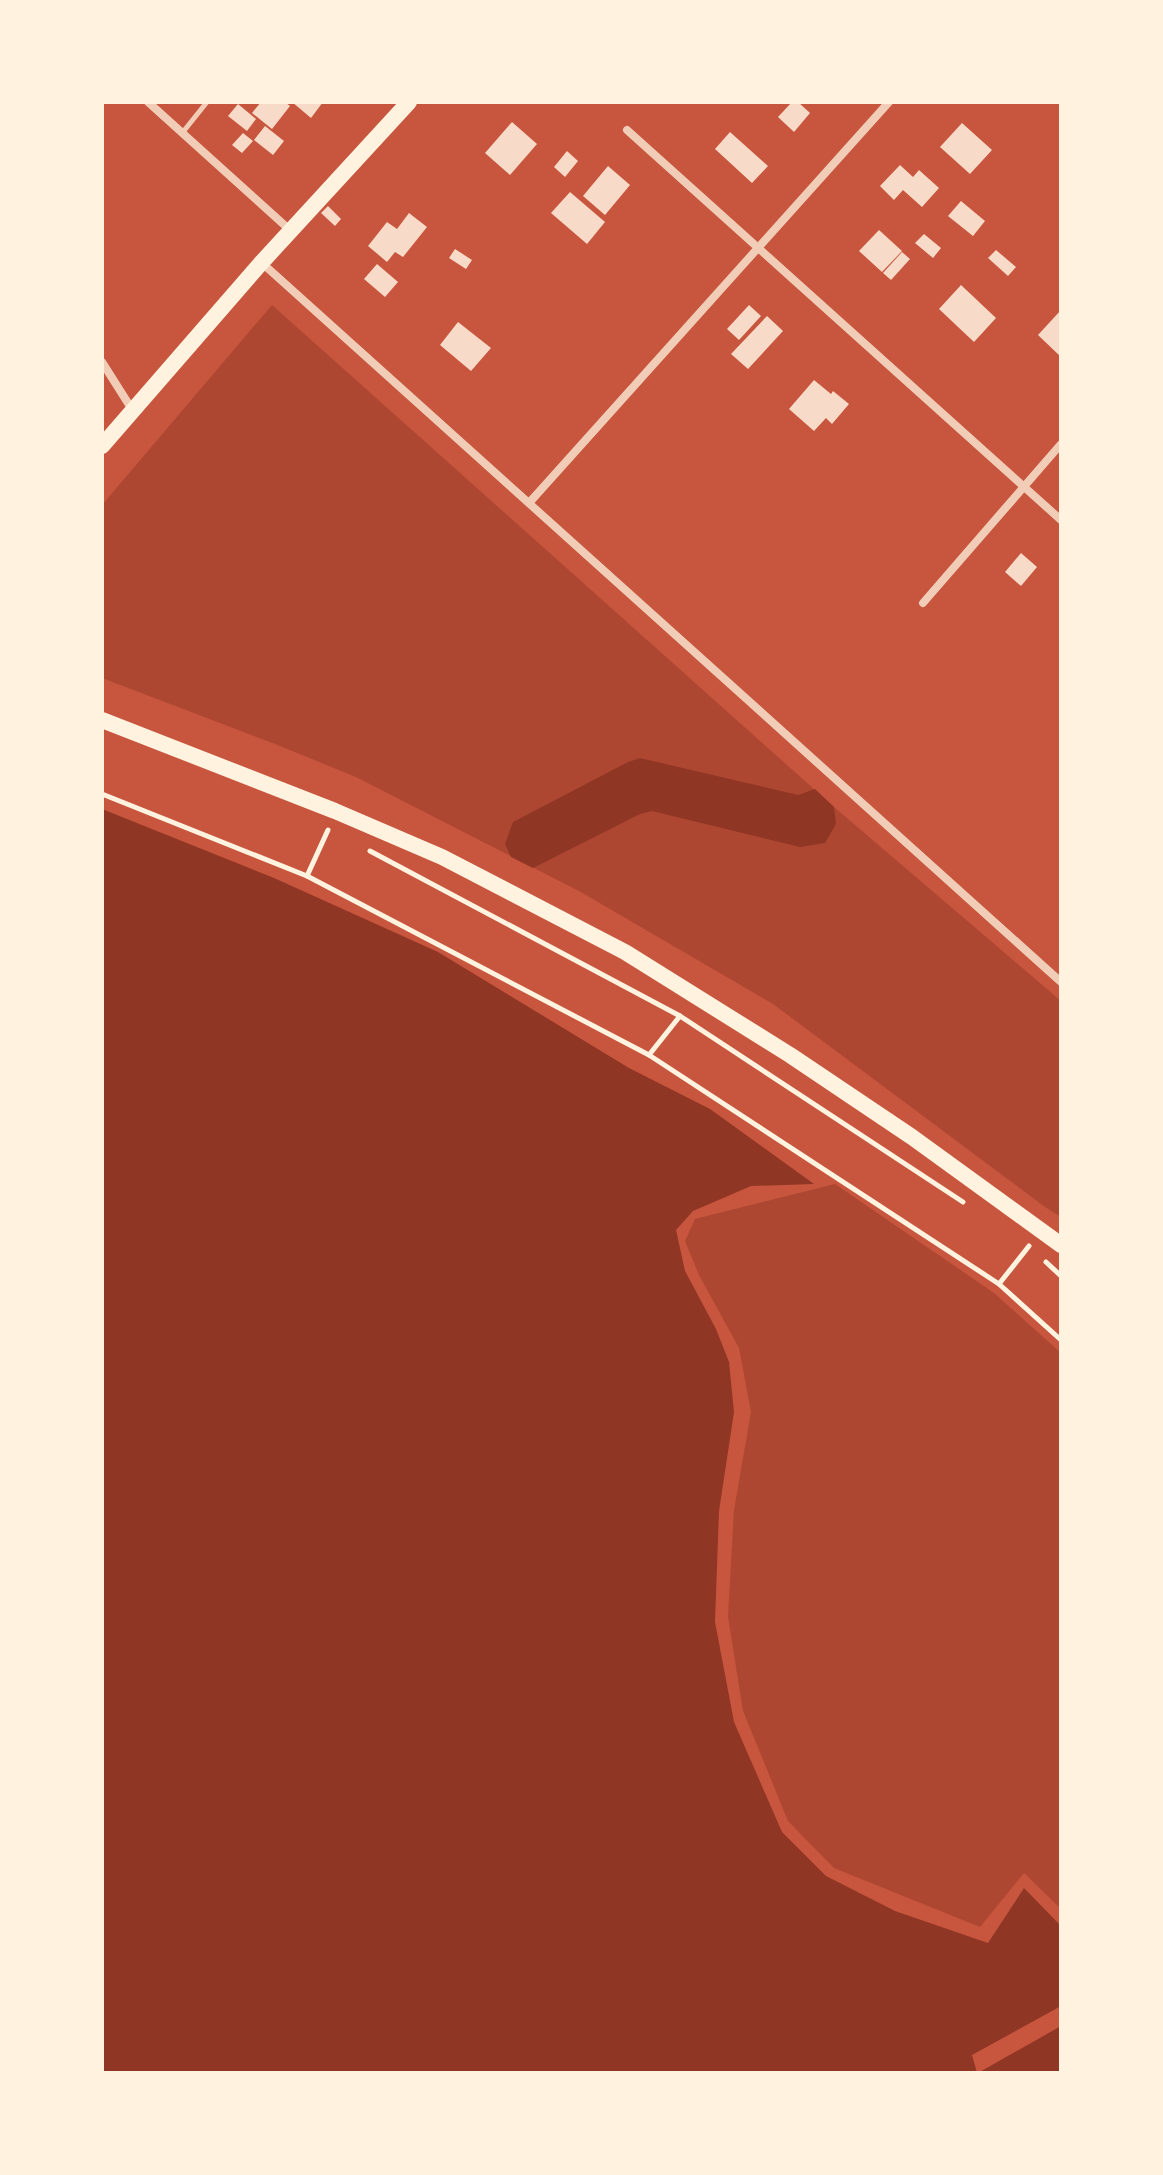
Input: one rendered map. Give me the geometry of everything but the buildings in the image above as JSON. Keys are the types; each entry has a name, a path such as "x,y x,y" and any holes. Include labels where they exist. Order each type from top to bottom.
{"main road":[{"path":"102,446 261,263 409,102"},
{"path":"102,720 335,811 442,857 625,952 887,1120 1061,1245"}],"street":[{"path":"148,102 291,231"},
{"path":"529,503 889,102"},
{"path":"627,130 1061,520"},
{"path":"261,263 1059,977"},
{"path":"102,362 133,411"},
{"path":"923,603 1061,444"}],"lane":[{"path":"183,132 207,102"}],"path":[{"path":"102,794 307,876 649,1055 999,1284 1061,1340"},
{"path":"307,876 328,829 342,836"},
{"path":"370,851 680,1016 965,1203"},
{"path":"649,1055 680,1016"},
{"path":"999,1284 1029,1246 1016,1238"},
{"path":"1040,1256 1061,1276"}],"shaded area":[{"path":"272,305 834,807 1061,1001 1061,1217 773,1004 579,891 356,777 102,678 102,505"},
{"path":"640,758 798,795 815,789 834,807 836,824 825,843 800,847 652,811 640,814 533,868 511,857 505,844 513,822"},
{"path":"102,809 274,878 438,952 629,1068 710,1109 814,1184 751,1186 693,1211 676,1230 685,1271 716,1329 729,1362 734,1412 719,1511 715,1622 734,1722 782,1832 826,1876 895,1911 988,1943 1024,1888 1061,1926 1061,2006 972,2055 977,2073 102,2073"},
{"path":"835,1184 994,1293 1061,1353 1061,1909 1024,1873 980,1927 834,1868 788,1821 743,1711 728,1617 734,1510 751,1412 739,1348 699,1275 685,1241 695,1219"},
{"path":"1061,2026 1061,2073 978,2073"}]}
